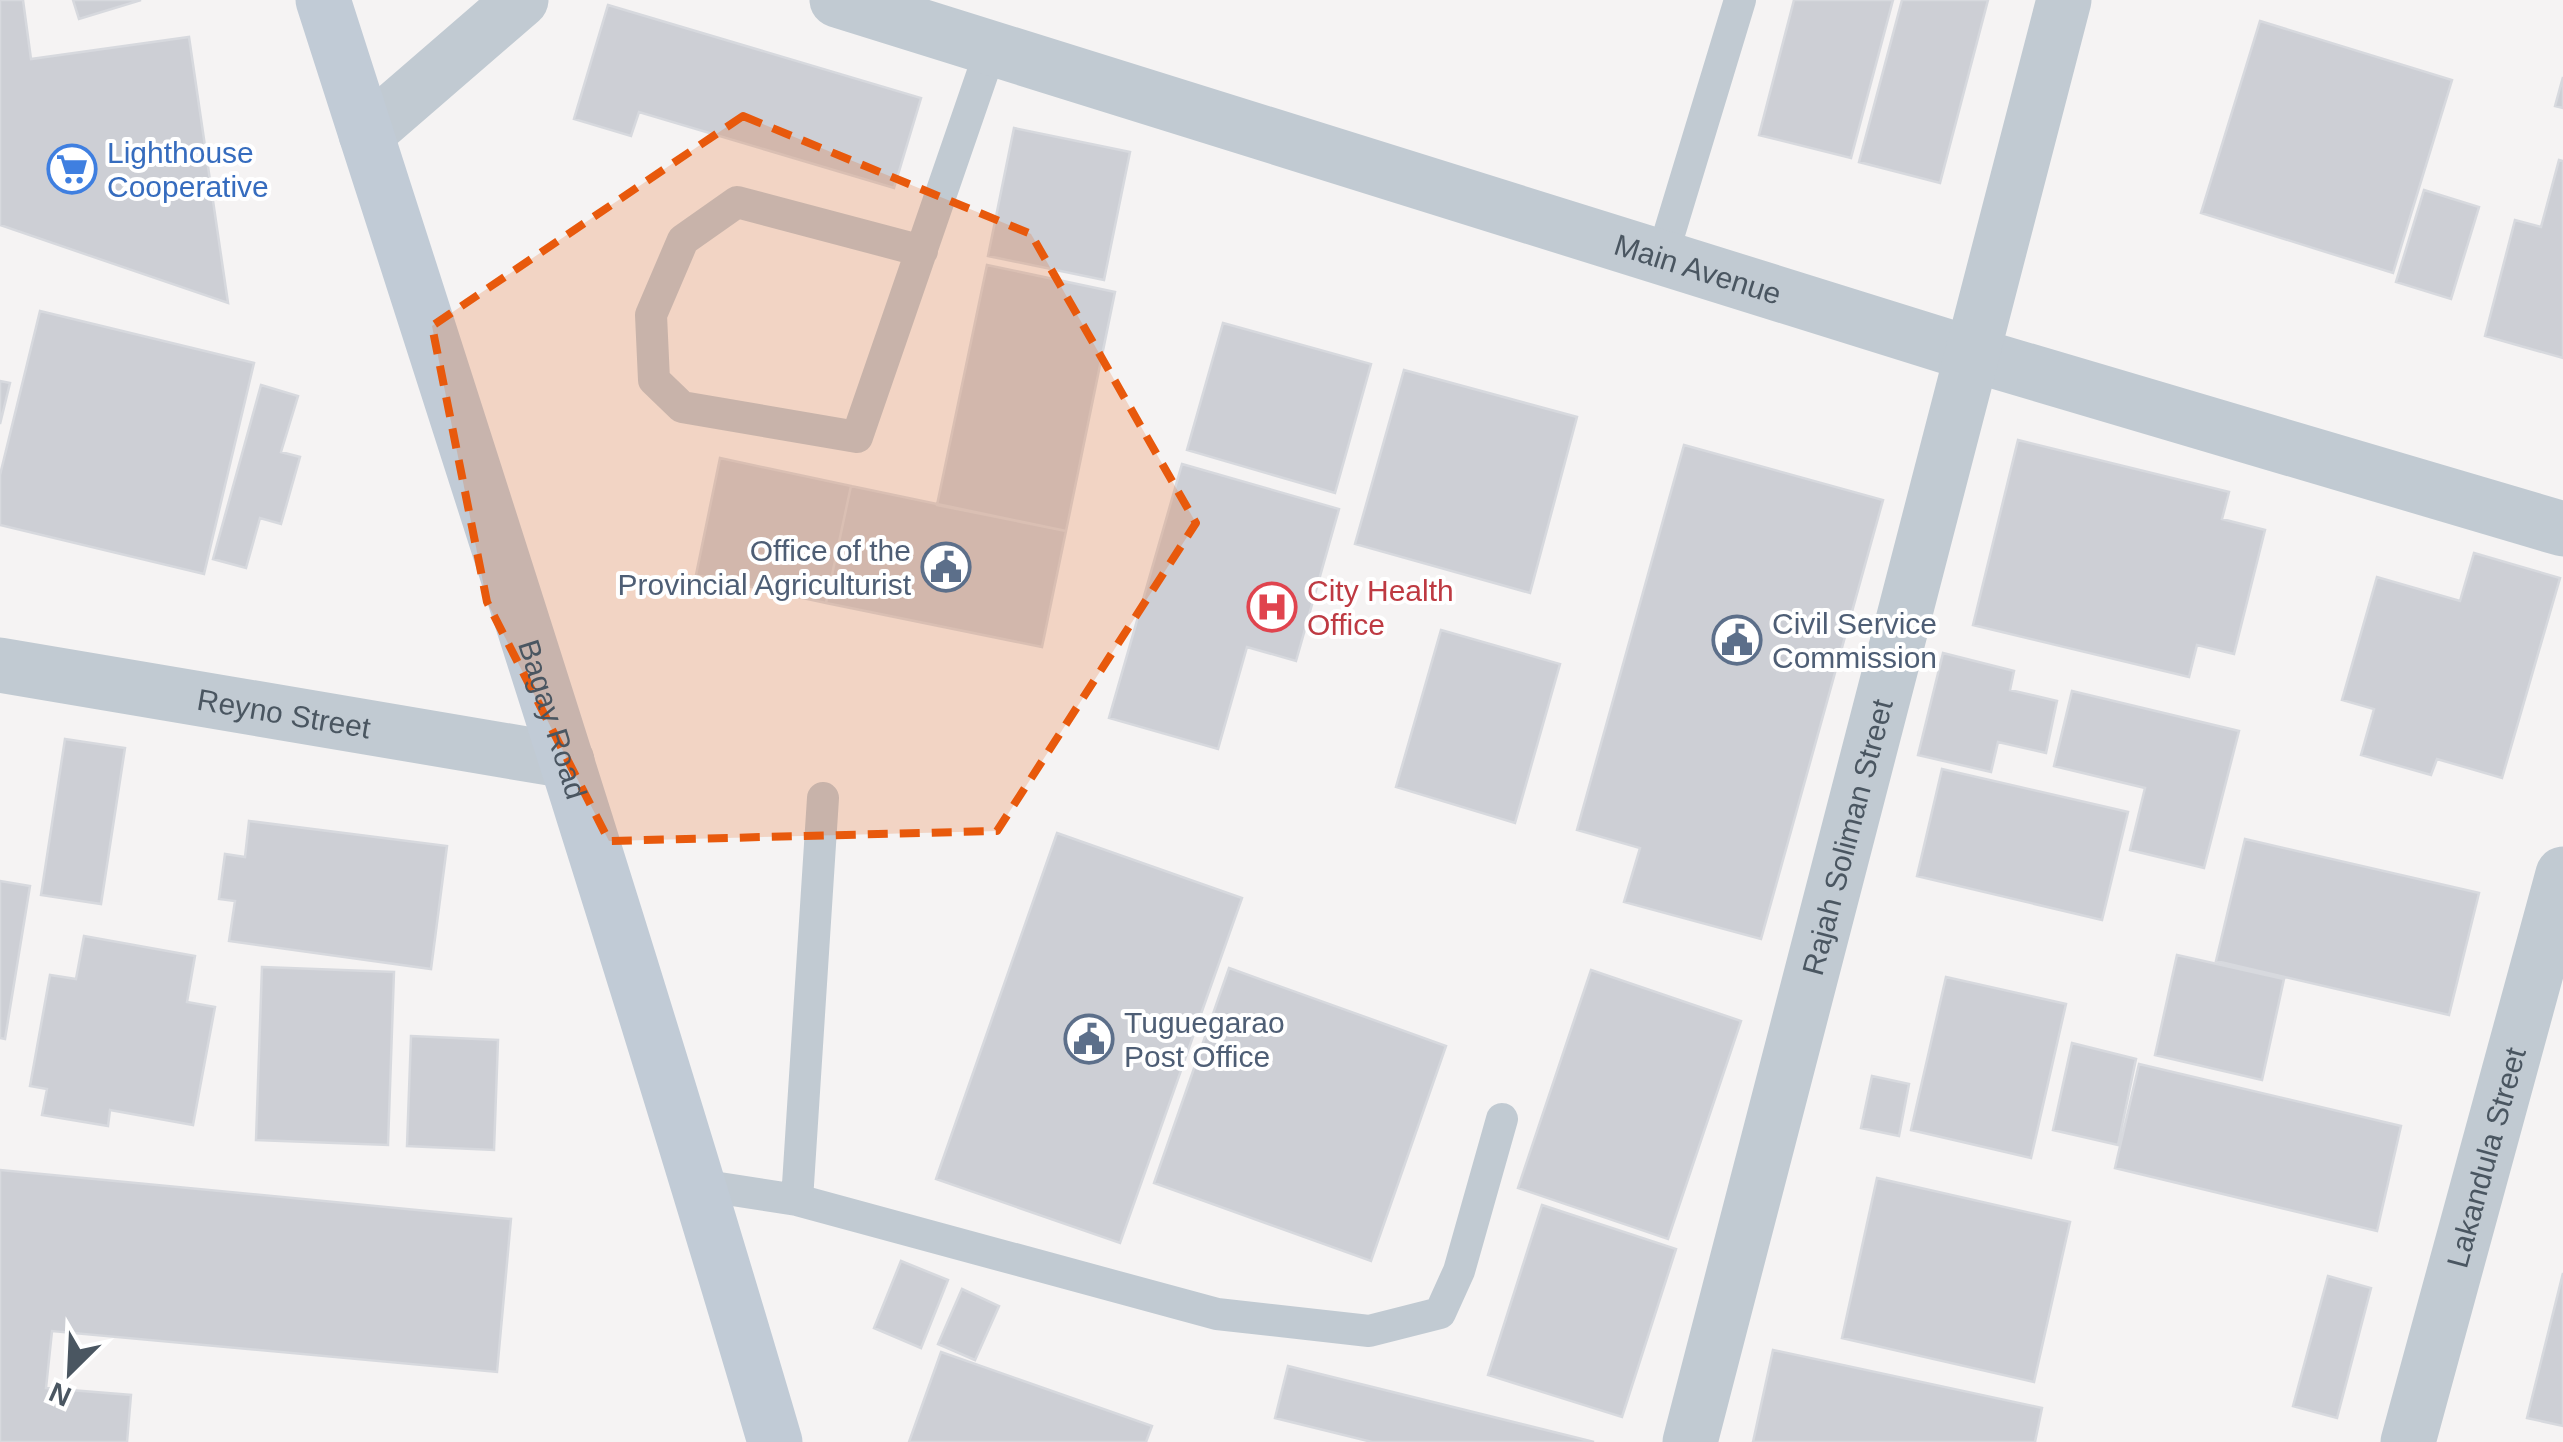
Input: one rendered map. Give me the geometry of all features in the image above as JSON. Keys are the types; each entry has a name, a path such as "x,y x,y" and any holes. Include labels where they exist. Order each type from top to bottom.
{"main road":[{"name":"Bagay Road","path":"323,0 567,760 700,1185 775,1442"}],"street":[{"path":"366,134 522,0"},
{"name":"Main Avenue","path":"838,0 1971,354 2563,529"},
{"name":"Rajah Soliman Street","path":"1690,1442 2064,0"},
{"name":"Reyno Street","path":"0,665 567,760"},
{"name":"Lakandula Street","path":"2408,1442 2563,874"}],"lane":[{"path":"1662,257 1740,0"},
{"path":"922,251 736,202 683,240 652,315 654,380 682,407 857,437 922,251 992,46"},
{"path":"798,1200 823,798"},
{"path":"700,1185 798,1200 1217,1314 1369,1331 1440,1313 1459,1271 1502,1118"}],"highlighted area":[{"path":"743,116 1031,234 1196,523 997,831 609,841 487,602 432,326"}],"building":[{"path":"0,0 23,0 31,59 189,37 228,303 0,225"},
{"path":"73,0 141,0 79,19"},
{"path":"1794,0 1893,0 1851,158 1759,135"},
{"path":"1902,0 1988,0 1940,183 1859,162"},
{"path":"608,5 921,98 894,188 639,112 631,136 574,119"},
{"path":"2260,21 2452,80 2393,273 2201,213"},
{"path":"2563,77 2563,108 2555,106"},
{"path":"1014,128 1130,152 1104,280 988,256"},
{"path":"2559,160 2563,161 2563,358 2485,336 2515,220 2541,227"},
{"path":"2424,190 2479,207 2451,299 2396,282"},
{"path":"987,265 1115,292 1066,531 937,505"},
{"path":"40,311 254,363 204,574 0,525 0,475"},
{"path":"1223,323 1371,364 1335,493 1187,450"},
{"path":"1404,370 1577,417 1530,593 1355,544"},
{"path":"0,381 10,383 0,424"},
{"path":"261,385 298,396 281,452 300,457 281,524 260,518 246,568 213,559"},
{"path":"2018,440 2229,492 2222,519 2265,530 2234,654 2197,645 2189,677 1973,625"},
{"path":"1684,445 1883,500 1761,939 1624,902 1640,848 1577,830"},
{"path":"720,458 851,486 826,603 696,575"},
{"path":"1182,464 1339,509 1296,661 1247,647 1218,749 1109,718"},
{"name":"Office of the Provincial Agriculturist","path":"851,486 1066,531 1042,647 826,603"},
{"path":"2474,553 2560,578 2502,778 2437,759 2431,775 2361,755 2374,709 2342,700 2377,577 2460,601"},
{"path":"1441,630 1560,664 1515,823 1396,787"},
{"path":"1943,653 2014,671 2010,690 2057,701 2046,753 1998,742 1991,772 1918,755"},
{"path":"2072,691 2239,731 2204,868 2130,850 2145,788 2054,766"},
{"path":"65,739 125,748 101,904 41,895"},
{"path":"1942,769 2128,812 2102,920 1917,876"},
{"path":"249,821 447,846 431,969 229,941 235,901 219,899 225,854 245,857"},
{"name":"Tuguegarao Post Office","path":"1057,833 1242,898 1120,1243 936,1179"},
{"path":"2245,839 2479,893 2449,1015 2216,961"},
{"path":"0,881 30,886 5,1039 0,1038"},
{"path":"84,936 195,956 187,1002 215,1007 193,1125 110,1110 108,1126 42,1115 47,1089 30,1086 50,975 76,979"},
{"path":"2177,955 2284,979 2262,1080 2155,1055"},
{"path":"262,967 394,972 388,1145 256,1140"},
{"path":"1229,968 1446,1046 1371,1261 1154,1183"},
{"path":"1591,970 1741,1021 1668,1239 1518,1188"},
{"path":"1946,977 2066,1004 2031,1158 1911,1130"},
{"path":"411,1036 498,1040 494,1150 407,1146"},
{"path":"2072,1043 2136,1059 2118,1145 2053,1130"},
{"path":"2139,1064 2401,1126 2377,1231 2115,1168"},
{"path":"1872,1076 1909,1084 1899,1136 1861,1128"},
{"path":"0,1170 511,1219 497,1372 52,1331 46,1388 131,1395 127,1442 0,1442"},
{"path":"1877,1178 2070,1222 2034,1382 1842,1338"},
{"path":"1542,1205 1676,1249 1622,1417 1488,1375"},
{"path":"901,1261 948,1280 921,1348 874,1328"},
{"path":"2563,1273 2563,1426 2527,1418"},
{"path":"2328,1276 2371,1288 2337,1418 2293,1406"},
{"path":"962,1289 999,1306 975,1360 938,1344"},
{"path":"1773,1350 2042,1408 2035,1442 1753,1442"},
{"path":"941,1352 1152,1426 1146,1442 909,1442"},
{"path":"1288,1366 1594,1442 1372,1442 1275,1418"}],"place":[{"name":"Lighthouse Cooperative","path":"72,169"},
{"name":"Office of the Provincial Agriculturist","path":"946,567"},
{"name":"City Health Office","path":"1272,607"},
{"name":"Civil Service Commission","path":"1737,640"},
{"name":"Tuguegarao Post Office","path":"1089,1039"}]}
